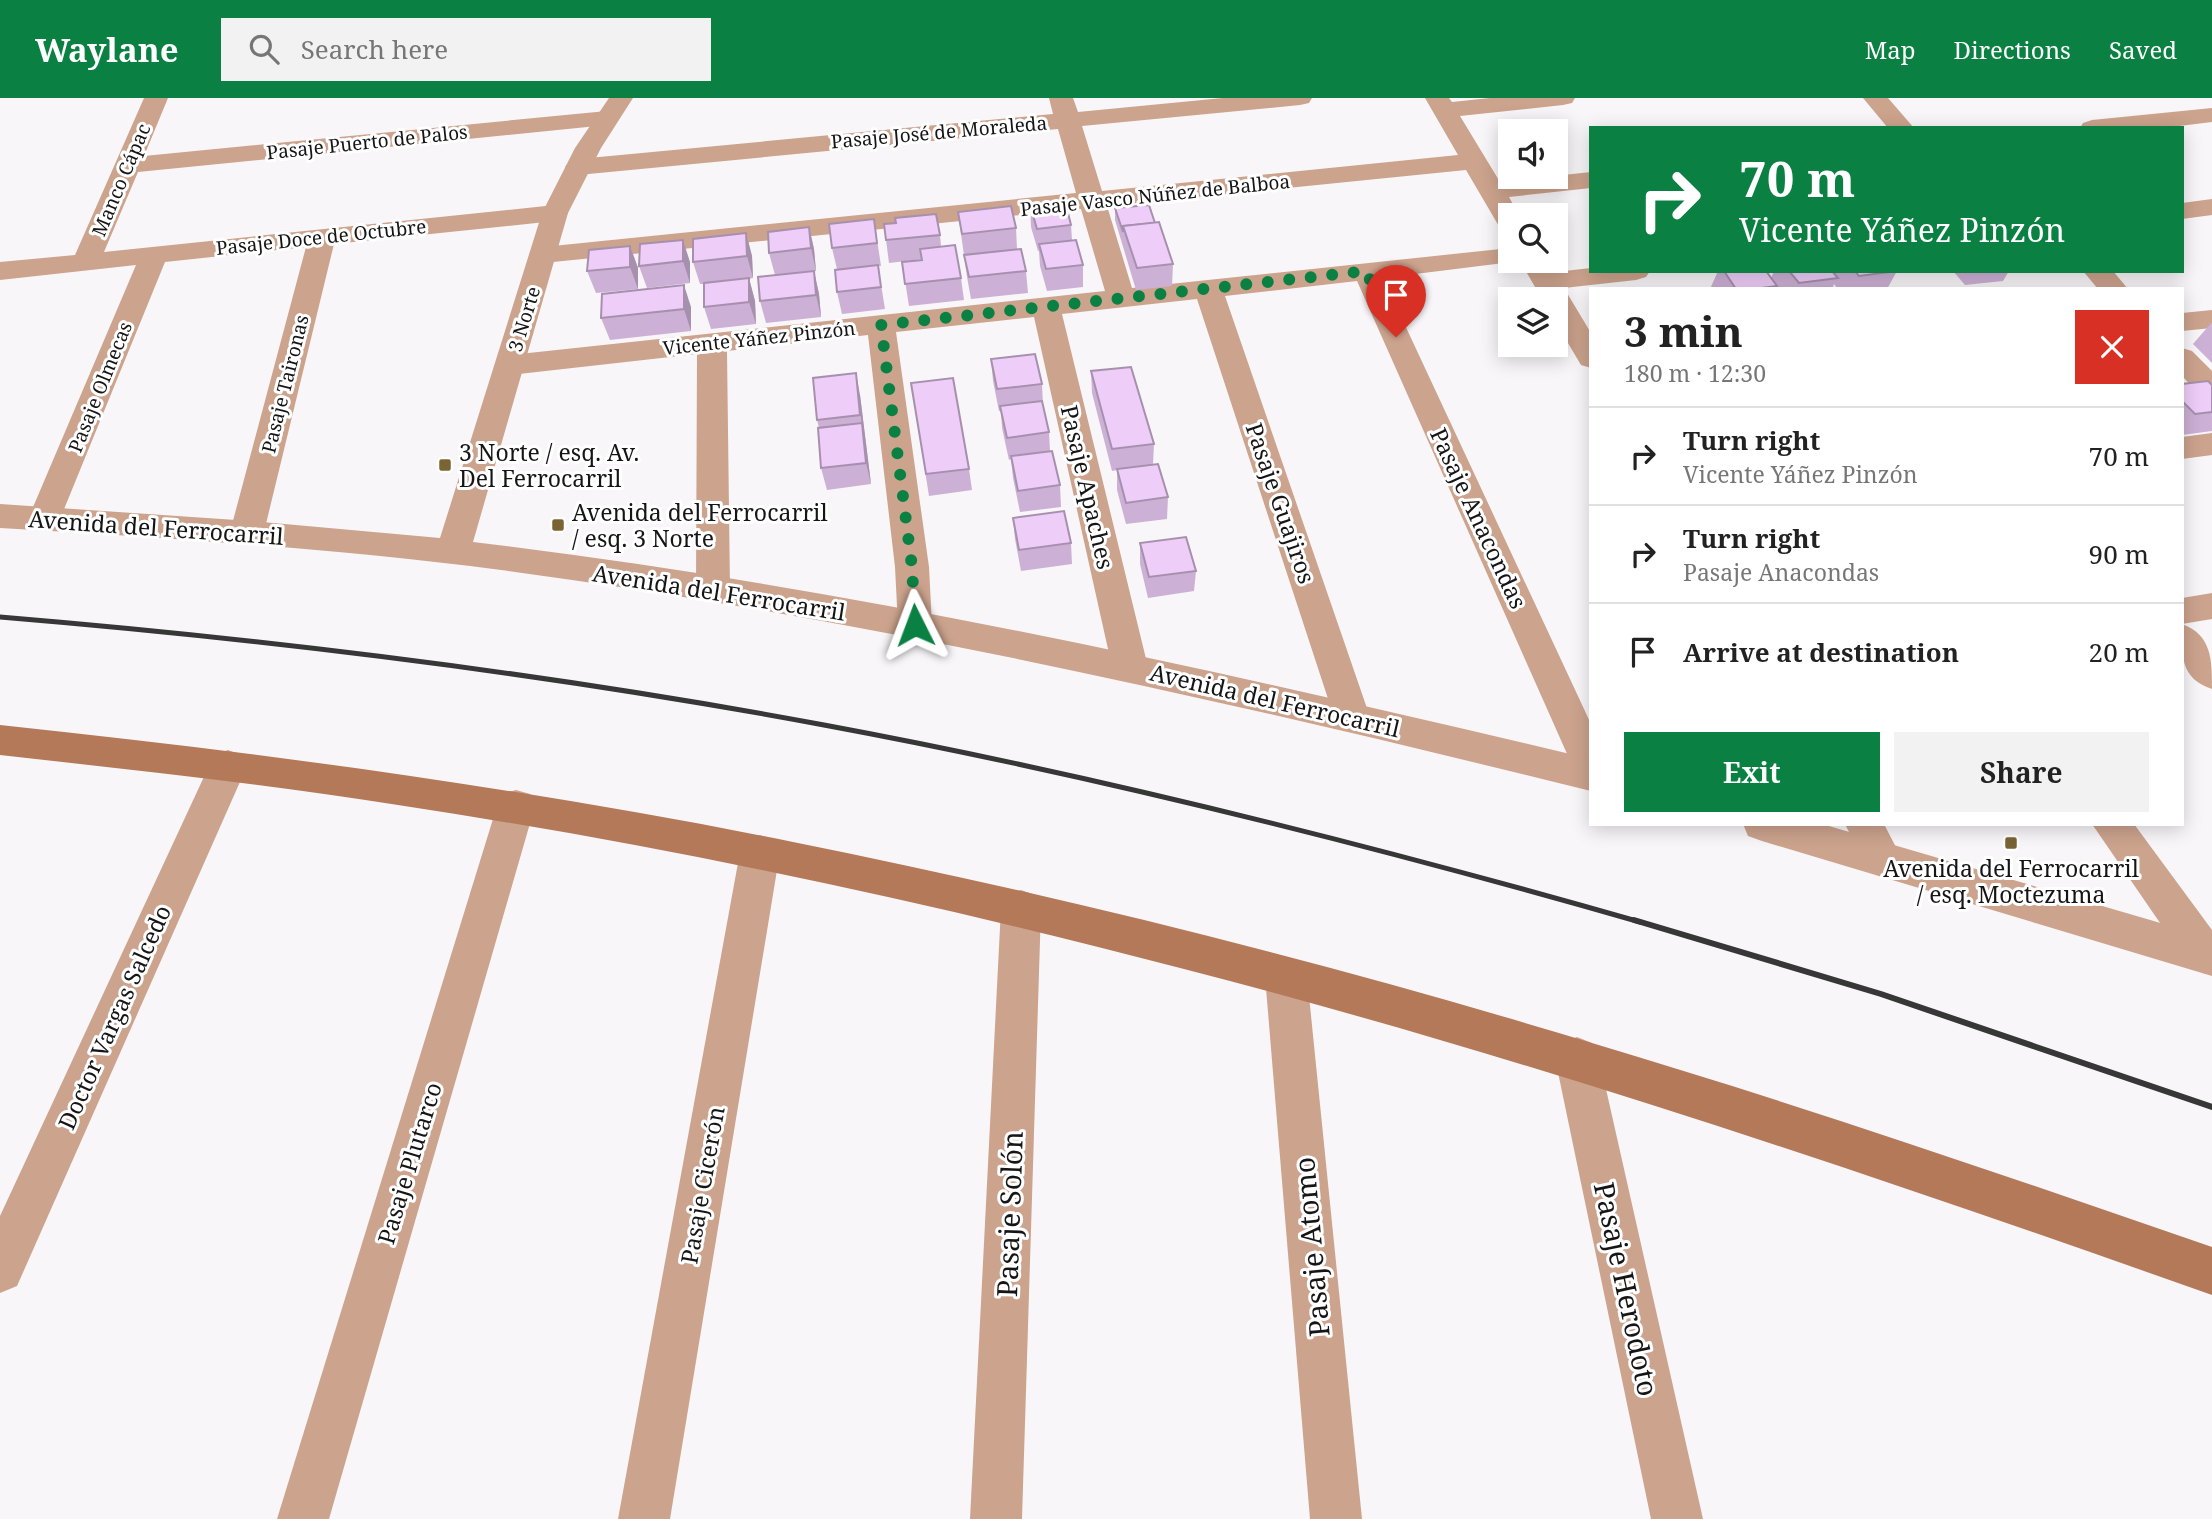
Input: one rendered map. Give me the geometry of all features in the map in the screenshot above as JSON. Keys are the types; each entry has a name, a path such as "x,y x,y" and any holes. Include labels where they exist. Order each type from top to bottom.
{"main road":[{"path":"0,740 106,750 516,806 760,852 1021,908 1286,976 1577,1059 2079,1224 2212,1272"}],"street":[{"name":"Manco Cápac","path":"86,262 156,98"},
{"name":"Pasaje José de Moraleda","path":"578,166 1064,109 1300,98"},
{"path":"1499,203 1441,104 1563,98"},
{"path":"1875,98 1900,126"},
{"name":"Pasaje Puerto de Palos","path":"127,165 614,108"},
{"name":"3 Norte","path":"453,552 555,213 578,166 614,108"},
{"path":"1064,109 1121,298"},
{"path":"2110,126 2212,115"},
{"name":"Pasaje Vasco Núñez de Balboa","path":"543,256 1475,161"},
{"path":"1492,191 1589,180"},
{"path":"2184,211 2212,207"},
{"name":"Pasaje Doce de Octubre","path":"0,271 555,213"},
{"name":"Pasaje Taironas","path":"247,532 322,237"},
{"name":"Pasaje Olmecas","path":"44,519 154,255"},
{"name":"Vicente Yáñez Pinzón","path":"510,365 1498,257"},
{"name":"Pasaje Anacondas","path":"1366,271 1589,761"},
{"path":"1568,271 1589,271"},
{"path":"1541,273 1589,355"},
{"path":"2099,273 2112,287"},
{"name":"Pasaje Guajiros","path":"1208,289 1352,717"},
{"name":"Pasaje Apaches","path":"1046,307 1130,667"},
{"path":"2184,322 2212,318"},
{"path":"881,325 912,567 915,625"},
{"path":"712,343 712,589"},
{"path":"2184,361 2212,389"},
{"path":"2184,448 2212,444"},
{"name":"Avenida del Ferrocarril","path":"0,516 247,532 453,552 712,589 1130,667 1589,775"},
{"path":"2184,611 2212,606"},
{"path":"2184,640 2212,675"},
{"name":"Doctor Vargas Salcedo","path":"0,1267 228,766"},
{"name":"Pasaje Plutarco","path":"303,1519 516,806"},
{"path":"1775,826 1872,841 2209,956"},
{"path":"2112,826 2209,956"},
{"name":"Pasaje Cicerón","path":"644,1519 760,852"},
{"name":"Pasaje Solón","path":"996,1519 1021,908"},
{"name":"Pasaje Atomo","path":"1286,976 1336,1519"},
{"name":"Pasaje Herodoto","path":"1577,1059 1677,1519"}],"building":[{"path":"1065,201 1071,225 1037,229 1030,205"},
{"path":"1149,205 1155,223 1123,226 1123,232 1115,208"},
{"path":"1011,206 1016,228 962,234 958,212"},
{"path":"936,214 940,235 886,240 884,224 896,223 895,218"},
{"path":"874,219 877,243 832,248 829,224"},
{"path":"1159,222 1173,264 1137,268 1123,226"},
{"path":"809,227 811,248 769,253 768,232"},
{"path":"746,233 747,256 693,262 693,239"},
{"path":"683,240 683,261 639,266 640,244"},
{"path":"1076,240 1083,265 1046,269 1039,244"},
{"path":"955,245 961,278 905,284 902,262 922,260 920,249"},
{"path":"630,246 630,267 587,271 589,250"},
{"path":"1021,249 1026,271 969,277 964,255"},
{"path":"878,265 881,287 837,292 835,270"},
{"path":"814,271 816,295 760,301 758,277"},
{"path":"1725,273 1767,273 1777,286 1769,287 1735,287"},
{"path":"1791,273 1834,273 1838,278 1799,283"},
{"path":"1857,273 1882,273 1859,276"},
{"path":"749,278 749,302 704,307 704,283"},
{"path":"684,285 684,309 601,318 602,294"},
{"path":"1035,354 1042,384 997,389 991,359"},
{"path":"1131,367 1154,444 1112,449 1091,371"},
{"path":"856,373 860,415 817,420 813,378"},
{"path":"953,378 969,469 926,474 911,383"},
{"path":"2208,381 2212,385 2212,412 2195,414 2184,403 2184,384"},
{"path":"1042,401 1049,432 1007,438 1000,406"},
{"path":"862,423 866,463 821,468 818,428"},
{"path":"1052,451 1060,485 1018,491 1011,456"},
{"path":"1158,464 1168,497 1126,503 1117,469"},
{"path":"1064,511 1071,543 1019,550 1013,518"},
{"path":"1186,537 1196,571 1149,577 1140,543"}],"railway":[{"path":"0,617 207,636 413,660 619,690 824,725 1132,789 1336,839 1640,922"},
{"path":"1634,920 1881,994 2212,1107"}],"place":[{"name":"3 Norte / esq. Av. Del Ferrocarril","path":"445,465"},
{"name":"Avenida del Ferrocarril / esq. 3 Norte","path":"558,525"},
{"name":"Avenida del Ferrocarril / esq. Moctezuma","path":"2011,843"}],"route":[{"path":"915,625 912,567 881,325 1366,271 1396,337"}]}
